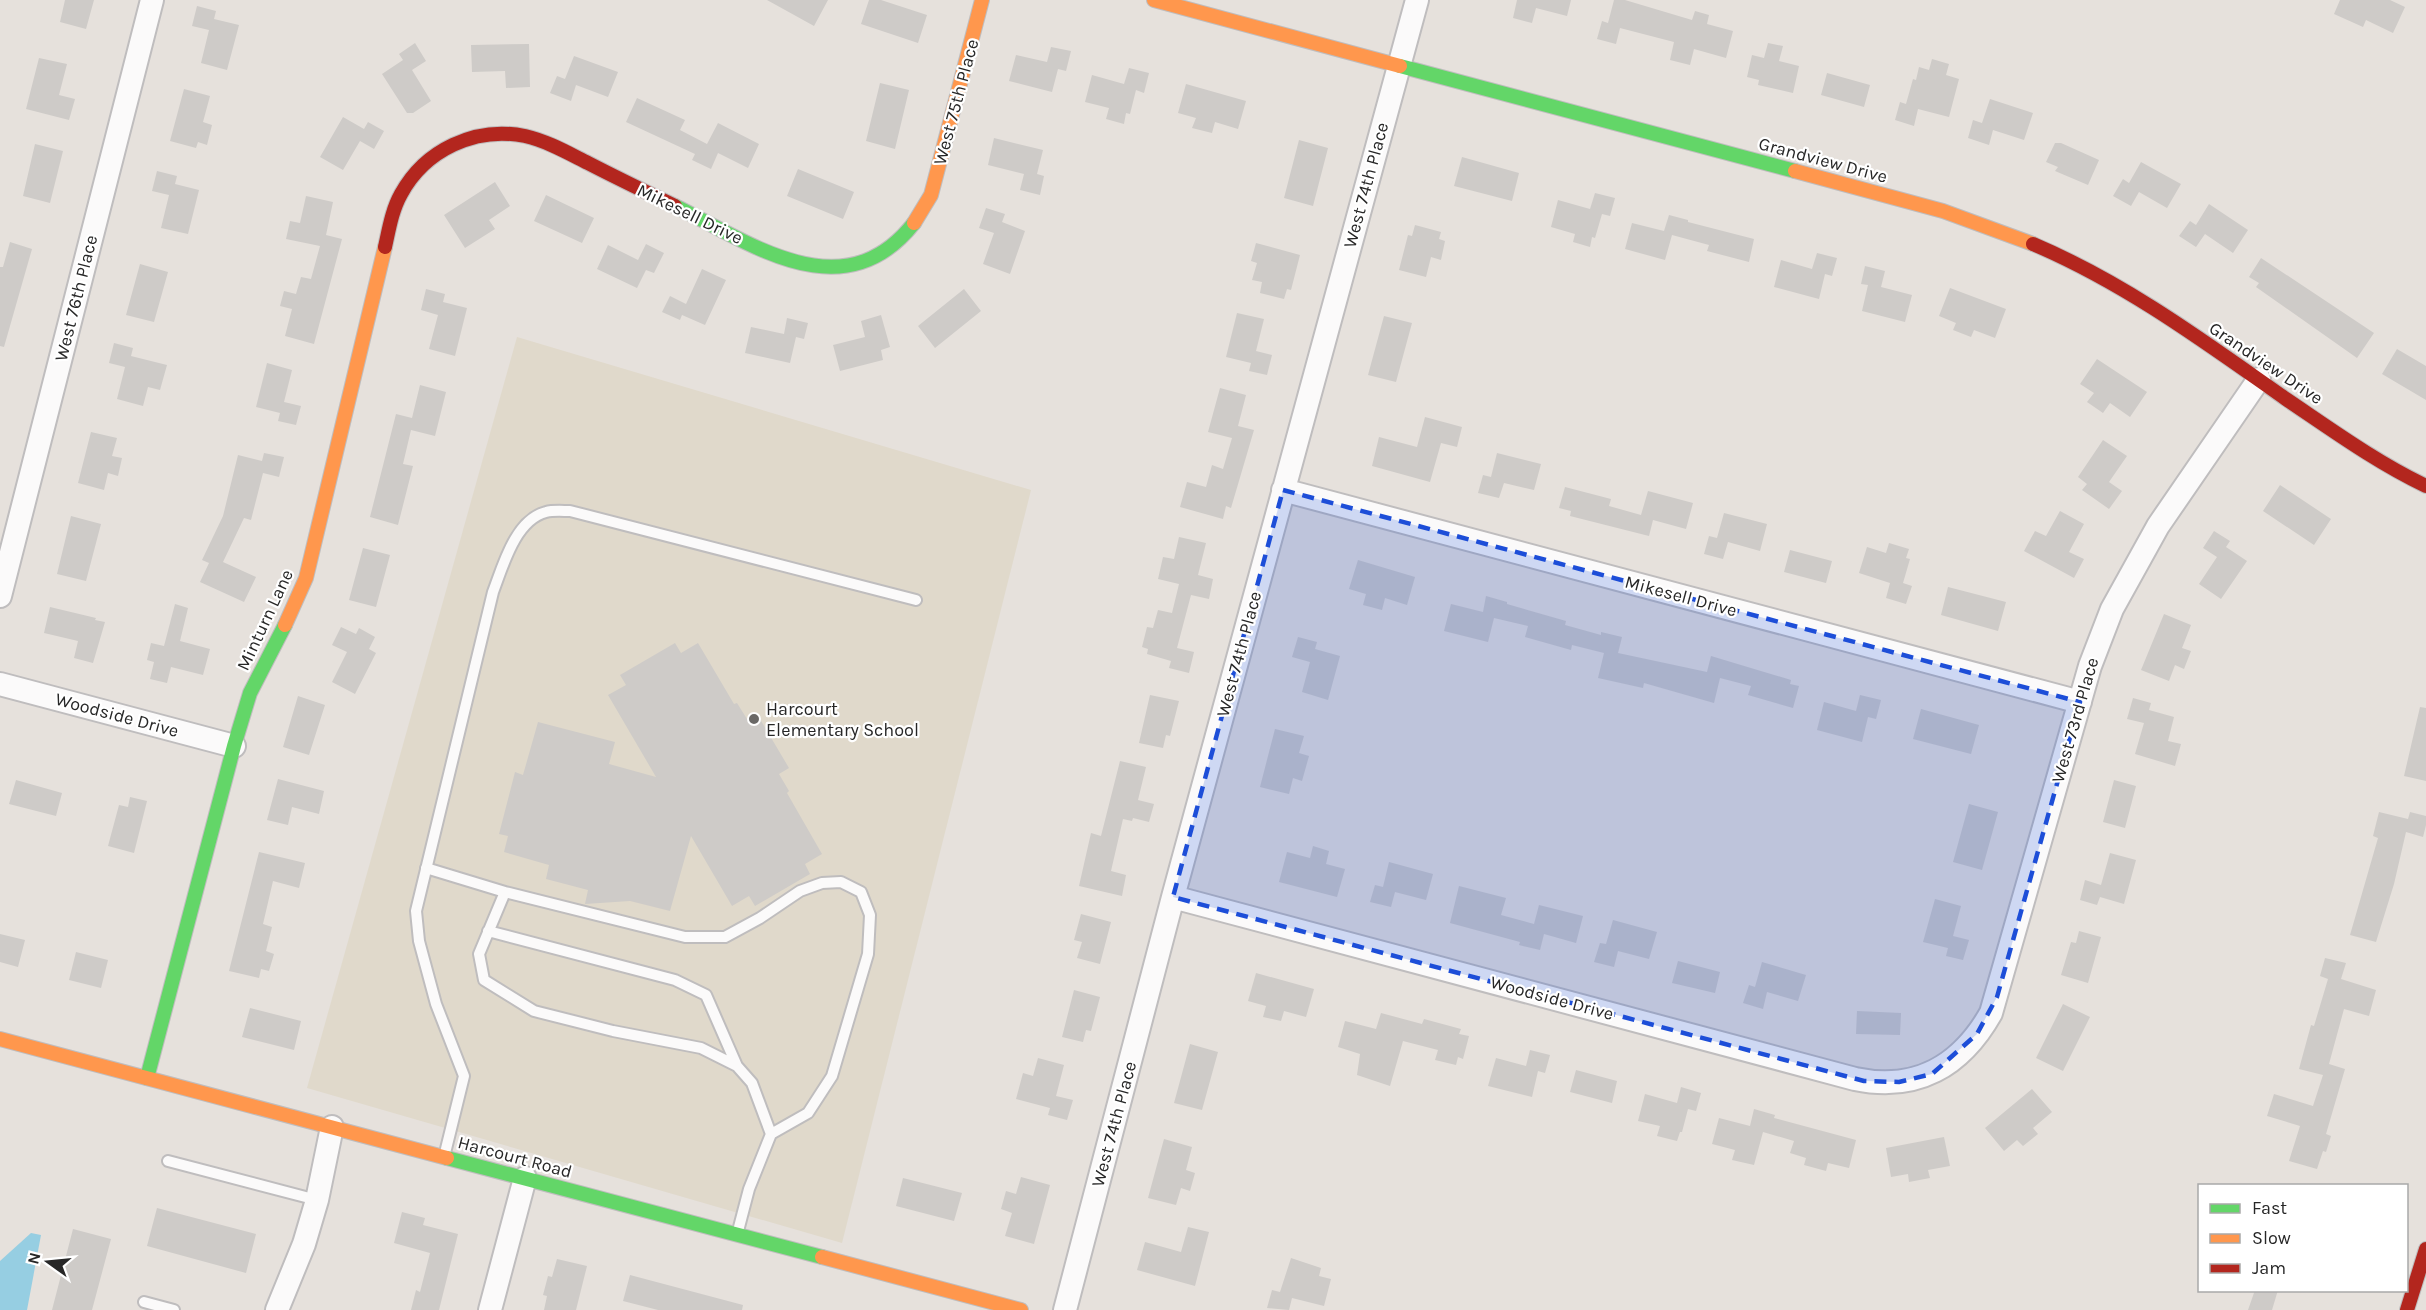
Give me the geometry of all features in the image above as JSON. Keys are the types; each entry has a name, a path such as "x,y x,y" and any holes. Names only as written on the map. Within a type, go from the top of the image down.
{"street":[{"name":"West 76th Place","path":"0,596 152,0"},
{"name":"West 75th Place","path":"927,204 954,111 982,0"},
{"name":"Grandview Drive","path":"1154,0 1943,211 1993,228 2050,251 2120,288 2368,454 2426,486"},
{"name":"West 74th Place","path":"1065,1310 1173,897 1417,0"},
{"name":"Mikesell Drive","path":"438,153 461,140 488,134 516,134 534,138 784,260 819,268 844,267 878,256 894,246 914,227 927,204"},
{"name":"Minturn Lane","path":"147,1078 250,693 296,603 306,578 396,204 412,176 438,153"},
{"name":"West 73rd Place","path":"1932,1074 1953,1059 1971,1041 1991,1013 2090,666 2119,593 2158,526 2259,379"},
{"name":"Mikesell Drive","path":"1283,490 2080,702"},
{"name":"Woodside Drive","path":"0,684 234,746"},
{"name":"Woodside Drive","path":"1173,897 1855,1079 1872,1082 1899,1082 1932,1074"},
{"name":"Harcourt Road","path":"0,1039 1021,1310"},
{"path":"277,1310 304,1244 332,1127"},
{"path":"490,1310 525,1178"},
{"path":"2407,1310 2426,1249"}],"lane":[{"path":"444,1156 464,1076 436,1004 419,941 416,911 493,592 511,543 529,522 546,512 570,511 916,600"},
{"path":"426,868 506,892 685,937 725,937 760,918 800,891 822,883 841,882 861,892 870,915 868,954 832,1076 808,1113 771,1134 749,1189 737,1234"},
{"path":"506,892 479,954 484,980 534,1011 613,1031 701,1048 737,1066"},
{"path":"488,931 675,980 706,994 737,1066 753,1083 771,1134"},
{"path":"168,1161 316,1200"},
{"path":"144,1302 174,1310"}],"highlighted area":[{"path":"1283,490 2080,702 1997,997 1977,1034 1932,1074 1899,1082 1864,1081 1173,897"}],"shaded area":[{"path":"517,337 1031,490 842,1243 307,1088"}],"water":[{"path":"31,1233 41,1235 27,1310 0,1310 0,1261"}],"building":[{"path":"65,0 94,0 86,29 60,22"},
{"path":"767,0 828,0 814,26"},
{"path":"869,0 881,0 927,15 918,43 861,24"},
{"path":"1517,0 1571,0 1567,16 1536,8 1532,23 1513,18"},
{"path":"1614,0 1625,0 1692,20 1695,11 1709,15 1707,24 1733,31 1726,58 1694,49 1690,65 1670,60 1674,42 1620,28 1616,44 1597,39 1602,21 1608,23"},
{"path":"2340,0 2390,0 2405,7 2393,33 2366,20 2363,27 2334,14"},
{"path":"197,6 216,11 214,19 239,25 227,70 201,63 209,30 192,26"},
{"path":"415,43 426,61 412,70 431,101 413,113 407,113 382,74 403,60 399,54"},
{"path":"1768,43 1783,46 1779,61 1799,66 1793,93 1758,85 1759,80 1747,77 1752,55 1764,58"},
{"path":"529,44 530,87 506,88 505,71 472,72 471,45"},
{"path":"1051,47 1071,51 1066,71 1058,69 1052,92 1009,81 1016,55 1047,62"},
{"path":"574,56 618,72 608,97 576,85 571,101 550,93 557,76 565,79"},
{"path":"39,58 67,64 59,95 75,99 69,120 26,109"},
{"path":"1932,59 1949,64 1946,75 1959,79 1949,117 1918,109 1914,126 1895,120 1900,102 1906,104 1919,67 1929,70"},
{"path":"1129,68 1149,73 1144,93 1136,90 1130,114 1126,113 1124,124 1106,119 1109,108 1085,102 1092,75 1124,84"},
{"path":"1827,73 1870,85 1864,107 1821,95"},
{"path":"880,83 909,90 895,149 866,141"},
{"path":"1186,84 1246,101 1238,129 1215,122 1212,133 1192,128 1196,118 1178,113"},
{"path":"184,89 210,96 203,122 212,125 207,145 198,142 196,148 170,141"},
{"path":"637,98 685,120 680,130 707,144 718,123 759,144 748,168 718,153 711,169 692,160 695,154 626,122"},
{"path":"1990,99 2033,113 2024,140 1993,130 1989,145 1968,138 1973,120 1982,123"},
{"path":"343,117 364,129 368,122 384,131 374,149 360,141 343,170 320,157"},
{"path":"994,138 1043,150 1037,174 1044,176 1040,195 1020,190 1024,174 988,165"},
{"path":"1299,140 1328,148 1313,206 1284,198"},
{"path":"2055,143 2061,143 2099,160 2088,185 2055,171 2058,167 2046,162"},
{"path":"35,144 63,151 50,203 23,196"},
{"path":"1462,157 1519,173 1512,201 1454,186"},
{"path":"2141,162 2181,184 2167,208 2139,192 2131,206 2113,196 2123,179 2129,183"},
{"path":"798,169 854,192 843,219 787,196"},
{"path":"157,171 177,176 175,184 199,190 188,234 161,228 169,195 152,191"},
{"path":"495,182 510,206 489,220 495,229 465,248 444,215"},
{"path":"1595,193 1615,198 1610,216 1602,214 1590,247 1573,242 1575,234 1551,227 1558,200 1590,209"},
{"path":"546,195 594,218 582,243 534,221"},
{"path":"306,196 333,202 326,235 342,239 314,344 285,336 292,309 280,306 284,291 296,294 301,277 311,279 320,246 286,239 290,221 300,223"},
{"path":"2209,204 2248,230 2233,253 2205,234 2196,247 2179,236 2190,221 2196,225"},
{"path":"986,208 1005,214 1002,222 1025,231 1010,274 983,264 994,233 979,228"},
{"path":"1669,215 1754,239 1749,262 1707,251 1709,245 1672,235 1665,260 1625,249 1632,223 1664,231"},
{"path":"1415,225 1441,232 1439,239 1445,241 1441,260 1431,257 1426,277 1399,270 1408,235 1412,236"},
{"path":"10,242 32,249 4,347 0,346 0,267 3,267"},
{"path":"1256,243 1300,255 1291,290 1287,289 1284,299 1260,293 1262,282 1252,280 1257,263 1251,261"},
{"path":"646,244 664,253 654,273 646,270 637,288 597,269 608,245 638,260"},
{"path":"1817,253 1837,258 1832,276 1825,274 1819,299 1774,287 1781,260 1812,269"},
{"path":"2261,258 2374,333 2357,358 2256,287 2259,283 2249,277"},
{"path":"140,264 168,272 154,322 126,315"},
{"path":"1865,266 1885,271 1881,287 1912,295 1905,322 1862,311 1868,285 1861,284"},
{"path":"702,269 726,280 705,325 682,315 680,320 662,312 670,296 686,304"},
{"path":"1950,288 2006,309 1995,338 1974,330 1971,337 1953,330 1956,323 1939,316"},
{"path":"426,289 445,294 443,302 467,308 455,356 429,349 438,315 421,310"},
{"path":"964,289 981,311 935,348 918,326"},
{"path":"1237,313 1264,319 1256,351 1272,355 1267,375 1249,371 1251,363 1226,357"},
{"path":"881,315 890,347 881,350 883,360 840,371 833,345 865,337 861,321"},
{"path":"1384,316 1412,323 1396,382 1368,375"},
{"path":"787,318 808,323 804,339 796,337 790,363 745,353 751,327 784,334"},
{"path":"114,343 133,348 131,356 167,365 160,390 148,387 143,406 117,399 125,367 109,363"},
{"path":"2397,349 2426,366 2426,400 2382,374"},
{"path":"2097,359 2147,392 2130,417 2110,403 2103,413 2087,402 2094,393 2080,384"},
{"path":"267,363 292,370 284,402 301,406 296,425 278,421 280,413 256,407"},
{"path":"420,385 446,392 435,436 411,430 403,464 413,466 398,525 370,517 396,414 412,418"},
{"path":"1220,388 1246,395 1238,426 1254,430 1231,508 1226,506 1223,519 1180,507 1187,482 1206,487 1212,465 1223,469 1232,438 1208,432"},
{"path":"1425,417 1462,427 1457,447 1441,443 1430,482 1372,466 1379,437 1417,447"},
{"path":"91,432 117,438 112,456 122,458 118,476 108,473 104,490 78,483"},
{"path":"2103,440 2127,456 2109,482 2122,491 2109,509 2082,490 2087,484 2078,477"},
{"path":"264,453 284,457 279,477 263,473 251,520 244,518 223,562 256,577 244,602 200,582 209,563 202,560 223,516 238,455 262,461"},
{"path":"1497,453 1541,464 1534,490 1504,483 1499,498 1478,493 1483,475 1491,477"},
{"path":"2280,485 2331,519 2314,545 2263,511"},
{"path":"1565,487 1611,499 1609,506 1641,515 1648,491 1693,503 1686,529 1653,520 1649,536 1570,516 1571,511 1559,508"},
{"path":"2060,511 2084,524 2069,552 2084,559 2074,578 2024,551 2035,531 2046,536"},
{"path":"1724,513 1767,524 1760,551 1728,542 1723,559 1704,554 1709,536 1717,538"},
{"path":"71,516 101,524 86,581 57,574"},
{"path":"2214,531 2230,541 2226,547 2247,561 2221,599 2199,584 2217,557 2203,548"},
{"path":"1179,537 1206,543 1198,575 1213,579 1209,599 1191,595 1177,648 1194,652 1189,673 1169,668 1171,661 1147,654 1148,649 1142,647 1147,627 1153,628 1158,610 1172,613 1179,584 1158,579 1163,557 1174,559"},
{"path":"1889,543 1909,549 1906,558 1910,559 1903,583 1912,586 1906,604 1886,598 1890,583 1859,573 1867,547 1886,553"},
{"path":"363,548 390,555 376,607 349,600"},
{"path":"1790,550 1832,561 1826,583 1784,572"},
{"path":"1358,560 1415,577 1407,605 1385,598 1382,610 1363,605 1366,594 1349,589"},
{"path":"1948,587 2006,602 1998,631 1941,615"},
{"path":"1486,596 1566,621 1565,625 1601,635 1601,632 1622,637 1618,653 1707,672 1711,656 1791,680 1790,684 1799,686 1793,708 1748,695 1751,686 1720,678 1714,703 1644,683 1643,688 1598,678 1604,653 1572,645 1571,650 1525,637 1528,626 1494,618 1488,642 1444,631 1451,604 1483,612"},
{"path":"175,604 188,608 180,641 210,649 203,675 171,667 167,683 150,679 154,662 147,660 151,643 164,646"},
{"path":"50,607 105,622 93,663 74,658 78,641 44,633"},
{"path":"2164,614 2191,625 2182,648 2191,651 2184,669 2175,665 2169,681 2141,670"},
{"path":"341,627 356,634 359,628 375,637 369,649 376,653 355,694 332,682 347,652 332,645"},
{"path":"1298,637 1317,642 1315,649 1340,656 1328,700 1302,692 1310,662 1292,657"},
{"path":"675,643 681,653 698,643 734,704 737,703 747,719 757,714 789,768 779,774 789,791 787,793 822,854 805,864 810,874 755,906 749,896 732,906 691,836 670,911 630,901 585,904 588,890 546,879 549,865 504,852 508,836 499,834 515,772 523,775 538,722 615,742 609,764 656,777 608,695 626,685 620,675"},
{"path":"1150,695 1179,701 1170,736 1166,735 1163,748 1139,743"},
{"path":"1860,695 1881,700 1876,719 1868,717 1862,742 1817,730 1824,702 1856,711"},
{"path":"298,696 325,705 309,755 283,747"},
{"path":"2133,698 2151,703 2149,710 2174,717 2168,741 2181,744 2175,766 2135,754 2144,723 2127,719"},
{"path":"2420,707 2426,708 2426,781 2404,776"},
{"path":"1921,709 1979,725 1971,754 1913,739"},
{"path":"1275,729 1304,736 1299,753 1309,756 1302,781 1293,778 1289,794 1260,787"},
{"path":"1120,761 1146,767 1138,800 1154,804 1149,822 1133,818 1132,821 1123,819 1111,871 1126,875 1122,896 1079,886 1091,833 1101,836"},
{"path":"278,779 324,791 319,814 292,807 288,825 267,820"},
{"path":"16,780 62,793 56,816 9,804"},
{"path":"2114,780 2136,786 2125,828 2103,822"},
{"path":"130,797 147,801 134,853 108,846 119,805 128,807"},
{"path":"1969,804 1998,812 1982,870 1953,862"},
{"path":"2379,812 2408,819 2410,812 2426,816 2426,825 2423,837 2406,832 2394,884 2376,942 2350,935 2378,838 2373,836"},
{"path":"1313,846 1329,851 1326,864 1345,869 1337,897 1279,882 1287,852 1310,858"},
{"path":"259,852 305,863 299,888 273,881 263,924 272,927 266,951 274,954 269,971 261,969 259,978 229,971"},
{"path":"2110,853 2136,860 2124,904 2100,897 2097,905 2080,900 2085,880 2101,885"},
{"path":"1389,862 1433,874 1426,900 1395,892 1391,907 1370,902 1375,885 1383,887"},
{"path":"1459,886 1506,898 1501,915 1534,924 1539,905 1583,916 1576,943 1544,934 1540,950 1519,945 1520,942 1450,923"},
{"path":"1935,899 1961,906 1953,936 1969,940 1963,960 1946,956 1948,948 1923,942"},
{"path":"1081,914 1111,922 1100,964 1077,958 1082,942 1074,940"},
{"path":"1613,920 1657,932 1649,959 1618,951 1614,967 1594,962 1600,943 1606,944"},
{"path":"2079,931 2101,937 2088,983 2061,975 2071,942 2076,943"},
{"path":"0,934 25,940 18,967 0,962"},
{"path":"76,952 108,960 101,988 69,980"},
{"path":"2325,958 2346,963 2341,979 2376,990 2369,1016 2344,1009 2329,1064 2345,1069 2326,1134 2331,1136 2317,1169 2289,1161 2300,1126 2267,1116 2274,1094 2313,1106 2323,1075 2299,1069 2311,1025 2314,1026 2328,979 2320,976"},
{"path":"1678,961 1720,972 1715,993 1672,983"},
{"path":"1762,962 1806,975 1798,1001 1767,992 1763,1009 1743,1003 1749,985 1755,987"},
{"path":"1256,973 1314,989 1306,1017 1284,1011 1281,1021 1263,1017 1266,1006 1248,1001"},
{"path":"1074,990 1100,997 1091,1031 1086,1030 1083,1042 1062,1037"},
{"path":"2063,1004 2090,1017 2063,1071 2036,1058"},
{"path":"250,1008 301,1021 294,1050 242,1037"},
{"path":"1857,1011 1901,1013 1900,1035 1856,1034"},
{"path":"1381,1013 1422,1024 1424,1019 1461,1029 1459,1034 1469,1036 1463,1059 1458,1057 1456,1065 1435,1060 1438,1050 1403,1041 1390,1086 1357,1075 1360,1054 1338,1047 1345,1021 1376,1029"},
{"path":"1190,1044 1218,1052 1202,1110 1174,1103"},
{"path":"1530,1050 1550,1055 1545,1073 1538,1071 1532,1097 1488,1086 1496,1058 1526,1066"},
{"path":"1038,1058 1064,1065 1056,1096 1073,1100 1067,1120 1048,1115 1050,1108 1016,1099 1023,1073 1033,1076"},
{"path":"1576,1070 1617,1081 1612,1103 1570,1092"},
{"path":"1681,1087 1701,1093 1696,1111 1688,1109 1682,1132 1677,1141 1657,1136 1660,1126 1638,1121 1645,1094 1677,1103"},
{"path":"2032,1089 2052,1112 2033,1128 2038,1134 2023,1146 2017,1140 2004,1151 1985,1128"},
{"path":"1754,1109 1775,1115 1774,1118 1856,1140 1849,1168 1828,1163 1826,1171 1804,1165 1806,1158 1790,1153 1794,1141 1763,1132 1754,1165 1732,1160 1735,1150 1712,1144 1719,1118 1750,1126"},
{"path":"1944,1137 1950,1166 1928,1170 1930,1178 1909,1182 1908,1174 1891,1177 1886,1148"},
{"path":"1164,1139 1192,1147 1186,1170 1195,1173 1190,1191 1181,1188 1176,1205 1148,1198"},
{"path":"1021,1177 1050,1185 1034,1244 1005,1236 1012,1213 1001,1209 1006,1191 1016,1194"},
{"path":"903,1178 962,1193 954,1221 896,1206"},
{"path":"157,1208 256,1234 246,1273 147,1246"},
{"path":"402,1212 425,1218 423,1225 458,1234 439,1310 411,1310 416,1290 420,1292 430,1253 394,1243"},
{"path":"1188,1227 1209,1232 1195,1286 1137,1270 1145,1242 1181,1252"},
{"path":"73,1229 111,1239 92,1310 52,1310"},
{"path":"1291,1258 1321,1268 1319,1276 1331,1279 1324,1306 1292,1298 1289,1310 1267,1308 1272,1290 1280,1292"},
{"path":"557,1259 587,1266 576,1310 544,1310 547,1296 543,1295 548,1276 552,1277"},
{"path":"630,1275 743,1305 742,1310 658,1310 623,1301"},
{"path":"2254,1292 2277,1292 2272,1310 2248,1310"}],"traffic: fast":[{"path":"1400,66 1795,171"},
{"path":"675,206 766,252 797,262 828,267 858,263 887,249 914,223"},
{"path":"147,1078 250,693 285,625"},
{"path":"447,1158 822,1257"}],"traffic: slow":[{"path":"914,223 931,195 982,0"},
{"path":"1154,0 1400,66"},
{"path":"1795,171 1943,211 2033,244"},
{"path":"285,625 306,578 385,247"},
{"path":"0,1039 447,1158"},
{"path":"822,1257 1021,1310"}],"traffic: jam":[{"path":"385,247 398,200 411,178 423,165 453,145 470,138 488,135 525,136 541,141 675,206"},
{"path":"2033,244 2132,295 2195,335 2354,445 2426,486"},
{"path":"2407,1310 2426,1249"}],"place":[{"name":"Harcourt Elementary School","path":"754,719"}]}
